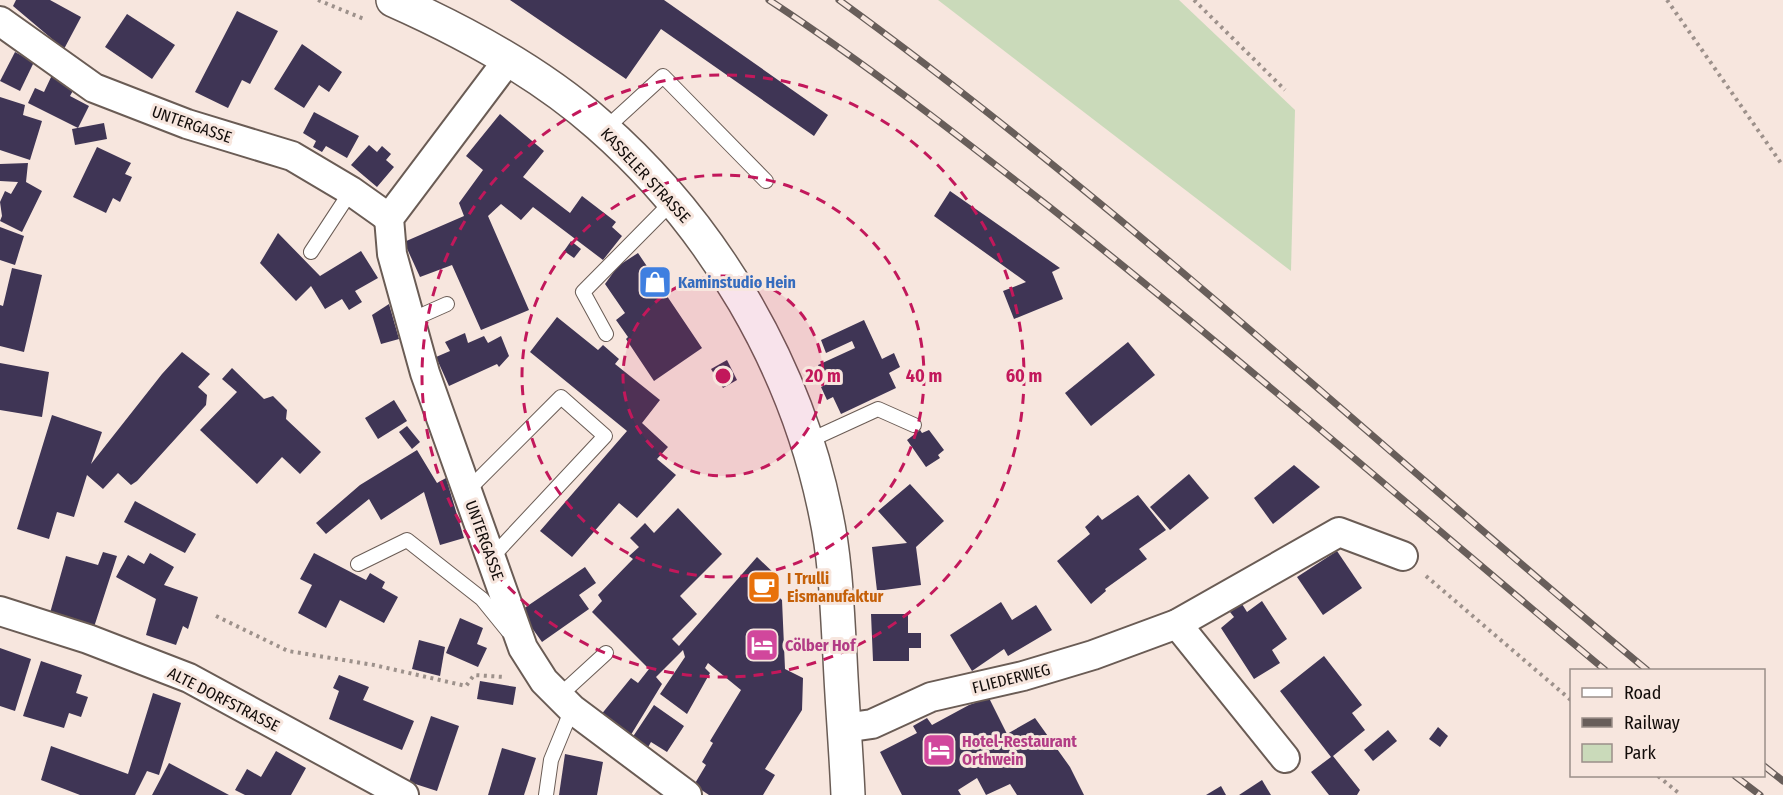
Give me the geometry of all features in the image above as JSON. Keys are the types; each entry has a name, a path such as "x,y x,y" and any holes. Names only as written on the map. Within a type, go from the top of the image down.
{"main road":[{"name":"KASSELER STRASSE","path":"382,11 438,20 550,87 604,129 673,201 696,229 756,324 780,370 806,442 826,515 836,573 848,795"}],"street":[{"name":"UNTERGASSE","path":"0,21 94,88 187,124 292,156 351,191 389,218 392,254 425,372 523,648 558,695 687,795"},
{"path":"389,218 508,60"},
{"name":"FLIEDERWEG","path":"844,728 872,724 931,697 1023,676 1093,655 1177,624 1339,532 1403,556"},
{"name":"ALTE DORFSTRASSE","path":"0,611 88,639 189,678 404,795"},
{"path":"1177,624 1285,758"}],"lane":[{"path":"604,129 663,76 766,181"},
{"path":"311,252 351,191"},
{"path":"606,334 583,292 673,201"},
{"path":"411,320 447,304"},
{"path":"467,491 561,397 605,436 491,558"},
{"path":"806,442 878,409 914,425"},
{"path":"357,564 406,540 482,599 523,648"},
{"path":"546,795 558,695 606,653"}],"path":[{"path":"318,0 382,11"},
{"path":"1194,0 1285,90"},
{"path":"1667,0 1783,166"},
{"path":"1403,556 1570,699"},
{"path":"216,616 288,651 374,665 466,686 474,675 558,695"},
{"path":"1659,777 1681,795"}],"green space":[{"path":"938,0 1179,0 1295,110 1291,271"}],"building":[{"path":"16,0 50,0 81,17 64,49 13,6"},
{"path":"510,0 664,0 828,115 814,136 661,29 626,79"},
{"path":"237,11 278,31 250,84 242,80 228,108 195,92"},
{"path":"127,14 175,45 152,79 105,47"},
{"path":"302,44 342,72 329,92 319,85 304,108 274,89"},
{"path":"15,52 34,62 20,91 0,81"},
{"path":"52,75 75,87 70,96 89,106 78,128 28,103 35,88 44,92"},
{"path":"0,97 25,105 23,115 42,121 30,160 0,150"},
{"path":"314,112 359,136 347,158 326,146 322,152 313,147 316,141 303,133"},
{"path":"500,114 544,151 523,177 570,213 582,196 616,222 612,227 622,236 603,260 533,207 521,220 501,204 488,216 529,310 481,330 452,265 420,277 404,242 464,216 459,203 483,170 466,156"},
{"path":"104,123 107,139 75,145 72,129"},
{"path":"369,145 377,152 382,146 391,154 386,160 394,167 377,187 351,165"},
{"path":"97,147 131,163 125,174 132,177 120,202 113,198 106,213 73,197"},
{"path":"28,163 26,182 42,191 22,232 0,221 2,216 0,202 5,191 11,194 18,182 0,181 0,164"},
{"path":"950,191 1060,268 1052,272 1063,299 1014,319 1003,291 1026,282 934,216"},
{"path":"0,227 24,236 15,265 0,260"},
{"path":"278,233 320,276 361,251 378,278 355,291 362,302 349,310 342,299 325,309 311,286 296,301 260,263"},
{"path":"571,241 581,249 574,258 564,251"},
{"path":"638,253 702,348 654,381 616,320 625,313 605,284 618,266"},
{"path":"12,268 42,275 24,352 0,346 0,305 3,306"},
{"path":"389,304 399,339 381,344 372,315"},
{"path":"557,317 598,350 603,345 619,359 615,364 660,400 642,423 668,447 657,459 676,475 637,518 619,503 572,557 540,531 627,431 530,352"},
{"path":"864,320 882,359 894,353 900,367 889,373 896,388 841,414 833,397 827,400 821,387 827,384 818,365 855,348 852,341 826,353 821,340"},
{"path":"465,333 468,343 484,336 488,343 501,336 509,356 499,367 497,364 449,386 436,357 450,351 445,342"},
{"path":"1128,342 1155,375 1091,426 1065,393"},
{"path":"182,352 210,374 198,387 207,395 206,405 137,481 131,485 118,473 103,489 87,475 74,517 57,512 49,539 17,529 52,415 102,432 91,464"},
{"path":"727,360 737,380 723,388 711,369"},
{"path":"0,363 49,372 42,417 0,410"},
{"path":"232,368 264,399 273,396 287,410 286,419 321,452 300,474 282,457 257,484 200,430 237,392 222,379"},
{"path":"394,400 407,421 378,439 365,418"},
{"path":"407,426 420,442 412,449 399,432"},
{"path":"920,430 922,433 929,430 944,450 938,455 940,458 926,467 907,440"},
{"path":"417,450 437,483 446,478 464,538 440,545 424,492 381,520 369,499 326,534 316,523 360,485"},
{"path":"1294,465 1320,487 1273,524 1254,498"},
{"path":"1189,474 1209,498 1170,530 1150,507"},
{"path":"910,484 944,521 916,547 921,585 877,591 872,547 907,543 878,511"},
{"path":"1138,495 1166,530 1139,549 1147,559 1105,589 1106,591 1091,604 1057,561 1090,534 1085,527 1098,515 1102,520"},
{"path":"135,501 196,534 185,553 124,522"},
{"path":"678,508 722,554 680,596 697,614 672,639 679,646 757,557 777,576 768,587 782,600 785,669 803,678 802,710 765,769 775,775 763,795 709,795 694,785 706,765 702,762 713,743 710,741 741,690 708,663 705,668 710,673 687,714 660,694 685,657 683,650 656,677 662,684 629,738 600,716 631,678 638,683 649,669 592,612 602,601 598,595 633,559 629,556 639,547 630,538 645,523 654,533"},
{"path":"1337,551 1362,588 1323,615 1297,577"},
{"path":"103,552 117,556 94,627 50,613 66,556 98,565"},
{"path":"150,553 174,567 164,585 198,597 188,629 183,626 176,645 146,635 156,599 116,577 128,555 144,564"},
{"path":"314,553 366,580 370,573 385,582 382,588 398,597 384,623 340,600 326,628 298,613 312,585 300,579"},
{"path":"585,567 596,583 579,595 589,609 542,642 520,611"},
{"path":"1262,601 1287,639 1272,650 1280,663 1254,679 1221,628 1234,617 1230,612 1242,604 1247,612"},
{"path":"1001,602 1012,620 1036,605 1052,630 1008,656 1004,649 972,671 950,635"},
{"path":"871,614 908,614 908,633 921,633 921,648 909,648 909,661 873,661"},
{"path":"460,618 483,628 477,644 487,648 478,667 446,653"},
{"path":"419,640 445,647 440,676 412,669"},
{"path":"0,648 31,659 15,711 0,706"},
{"path":"1324,656 1362,705 1352,713 1365,730 1333,756 1360,790 1357,795 1329,795 1311,772 1331,757 1280,691"},
{"path":"41,661 82,675 76,693 88,697 81,717 69,713 64,728 23,716"},
{"path":"339,675 369,687 363,700 414,721 402,750 329,719 339,691 333,688"},
{"path":"480,681 516,687 513,705 477,699"},
{"path":"153,693 181,703 159,775 147,771 135,795 80,795 41,780 51,746 128,774"},
{"path":"989,698 1007,734 1035,718 1070,767 1084,795 1017,795 1010,784 986,795 977,778 958,790 961,795 902,795 880,752 917,733 913,726 927,718 932,725 969,705"},
{"path":"654,705 684,726 667,752 651,742 647,749 632,738"},
{"path":"431,716 459,726 437,791 409,782"},
{"path":"1438,727 1448,736 1440,747 1429,739"},
{"path":"1388,730 1397,741 1373,761 1364,750"},
{"path":"502,748 536,758 524,795 488,795"},
{"path":"276,751 306,768 291,795 245,795 235,790 247,769 261,777"},
{"path":"565,754 603,762 597,795 559,795"},
{"path":"169,763 229,795 152,795"},
{"path":"1262,780 1271,795 1239,795"},
{"path":"1221,786 1226,795 1206,795"}],"railway":[{"path":"769,0 910,100 1047,205 1258,377 1604,669"},
{"path":"839,0 1047,160 1149,244 1646,669"},
{"path":"1765,767 1783,781"},
{"path":"1736,777 1760,795"}],"place":[{"name":"Kaminstudio Hein","path":"655,282"},
{"name":"I Trulli Eismanufaktur","path":"764,587"},
{"name":"Cölber Hof","path":"762,645"},
{"name":"Hotel-Restaurant Orthwein","path":"939,750"}]}
